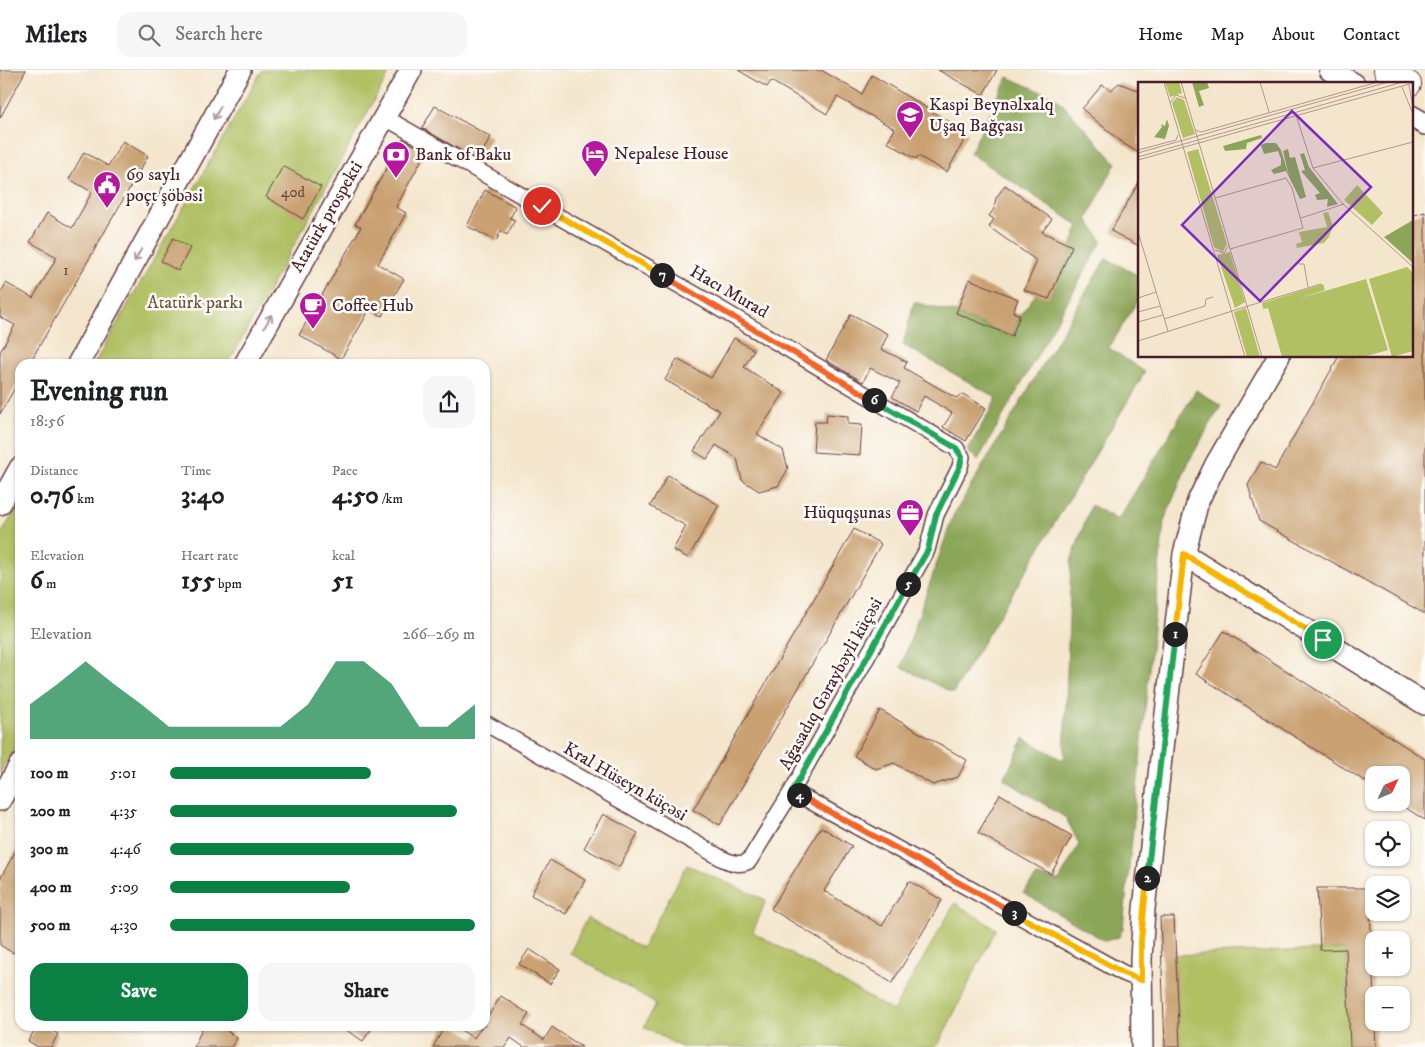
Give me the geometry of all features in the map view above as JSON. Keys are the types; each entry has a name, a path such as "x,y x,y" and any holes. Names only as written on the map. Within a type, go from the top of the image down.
{"main road":[{"path":"1386,70 1407,82"},
{"path":"1412,85 1425,93"}],"street":[{"path":"81,359 240,70"},
{"name":"Atatürk prospekti","path":"248,359 411,70"},
{"path":"1330,70 1351,82"},
{"name":"Hacı Murad","path":"384,118 688,290 956,448 962,457 960,466"},
{"path":"1142,1047 1141,980 1144,909 1184,554 1198,501 1216,464 1278,358"},
{"name":"Ağasadıq Gəraybəyli küçəsi","path":"749,861 792,792 928,550 936,515 960,466"},
{"path":"0,504 15,477"},
{"path":"1184,554 1425,704"},
{"name":"Kral Hüseyn küçəsi","path":"490,726 723,859 735,864 749,861"},
{"path":"0,800 15,774"},
{"path":"792,792 1123,973 1141,980"}],"green space":[{"name":"Atatürk parkı","path":"262,70 391,70 231,359 97,359"},
{"path":"1008,77 1058,99 1116,163 1087,219 1102,241 978,460 967,451 997,398 903,345 914,302 956,313 1012,336 1020,315 1036,294 1049,299 1079,226 970,153"},
{"path":"1106,258 1138,275 1138,300 1109,348 1145,372 953,693 901,667 953,516"},
{"path":"1196,390 1221,406 1189,461 1164,521 1123,928 1119,937 1105,941 1023,893 1037,876 1059,881 1079,844 1066,818 1004,779 1024,738 1064,761 1071,561 1091,505 1118,520"},
{"path":"15,510 15,746 0,773 0,536"},
{"path":"687,865 766,900 753,932 893,1011 955,903 996,929 939,1043 935,1047 681,1047 644,1027 656,1004 570,953 587,918 642,948"},
{"path":"1346,949 1350,1047 1180,1047 1175,955"}],"building":[{"path":"0,70 26,70 0,118"},
{"path":"738,70 821,70 862,94 872,75 968,133 947,172 918,156 916,159 887,142 895,129 837,97 827,114 771,81 767,87"},
{"path":"938,70 997,70 983,95"},
{"path":"1119,83 1138,91 1138,152 1124,144 1082,109 1102,85 1111,90"},
{"path":"435,106 491,137 478,160 422,128"},
{"path":"403,139 426,152 396,207 406,213 378,264 404,279 382,316 370,309 341,359 299,335 361,227 355,224"},
{"path":"123,141 148,156 32,359 15,359 15,388 0,414 0,352 15,325 0,317 0,294 6,283 33,298 57,257 30,242 47,213 72,228 92,192 69,179 84,152 108,166"},
{"path":"283,166 321,187 303,219 266,197"},
{"path":"1138,184 1138,245 1111,231"},
{"path":"1005,185 1052,219 1042,232 1072,246 1049,299 1024,290 1037,261 989,227 994,219 989,216 994,209 996,198"},
{"path":"485,190 516,207 510,218 515,220 507,235 501,231 496,241 467,226"},
{"path":"1425,212 1425,614 1259,521 1248,485 1261,462 1275,470 1338,358 1412,358 1412,216"},
{"path":"173,238 190,248 178,271 161,261"},
{"path":"969,279 1018,299 1013,312 1020,315 1012,336 956,313"},
{"path":"851,314 888,334 881,349 907,362 904,368 956,398 963,394 986,408 966,441 943,427 952,413 924,396 916,411 892,397 900,383 870,368 863,382 826,360"},
{"path":"734,338 754,350 744,367 784,393 757,434 783,450 788,469 778,486 759,491 742,480 737,458 716,445 707,459 694,451 720,411 665,380 677,359 711,378"},
{"path":"827,414 848,416 848,424 862,425 860,455 813,452 815,422 826,422"},
{"path":"668,475 719,505 688,558 673,550 686,526 650,506"},
{"path":"854,529 881,544 720,825 693,810"},
{"path":"1224,631 1425,759 1425,820 1410,811 1410,766 1365,766 1365,781 1196,674"},
{"path":"880,710 967,760 958,777 933,785 894,763 876,769 854,756"},
{"path":"1000,794 1072,836 1051,874 978,833"},
{"path":"603,814 638,833 619,867 584,848"},
{"path":"821,827 852,846 824,891 882,926 909,881 942,900 892,983 771,909"},
{"path":"15,852 15,950 13,953 0,945 0,879"},
{"path":"550,860 585,880 566,914 531,895"},
{"path":"1317,888 1365,888 1365,921 1370,921 1371,931 1365,931 1365,976 1373,976 1373,986 1365,986 1365,1031 1375,1031 1376,1047 1350,1047 1346,949 1320,950"},
{"path":"1160,917 1174,917 1180,1047 1165,1047"},
{"path":"529,949 560,969 550,984 519,964"},
{"path":"501,996 529,1014 522,1025 544,1040 552,1027 582,1047 524,1047 511,1038 505,1047 433,1047 442,1031 462,1031 474,1038 479,1031 490,1031 490,1013"},
{"path":"34,1031 53,1031 58,1034 51,1047 38,1047 28,1041"},
{"path":"201,1031 227,1031 237,1038 231,1047 194,1047"},
{"path":"348,1031 370,1031 363,1041"}],"place":[{"name":"Kaspi Beynəlxalq Uşaq Bağçası","path":"910,139"},
{"name":"Nepalese House","path":"595,178"},
{"name":"Bank of Baku","path":"396,179"},
{"name":"69 saylı poçt şöbəsi","path":"107,209"},
{"name":"Coffee Hub","path":"313,330"},
{"name":"Hüquqşunas","path":"910,537"}],"route":[{"path":"542,206 956,448 962,457 962,462 936,515 928,550 792,792 1123,973 1141,980 1141,941 1144,909 1184,554 1323,640"}]}
